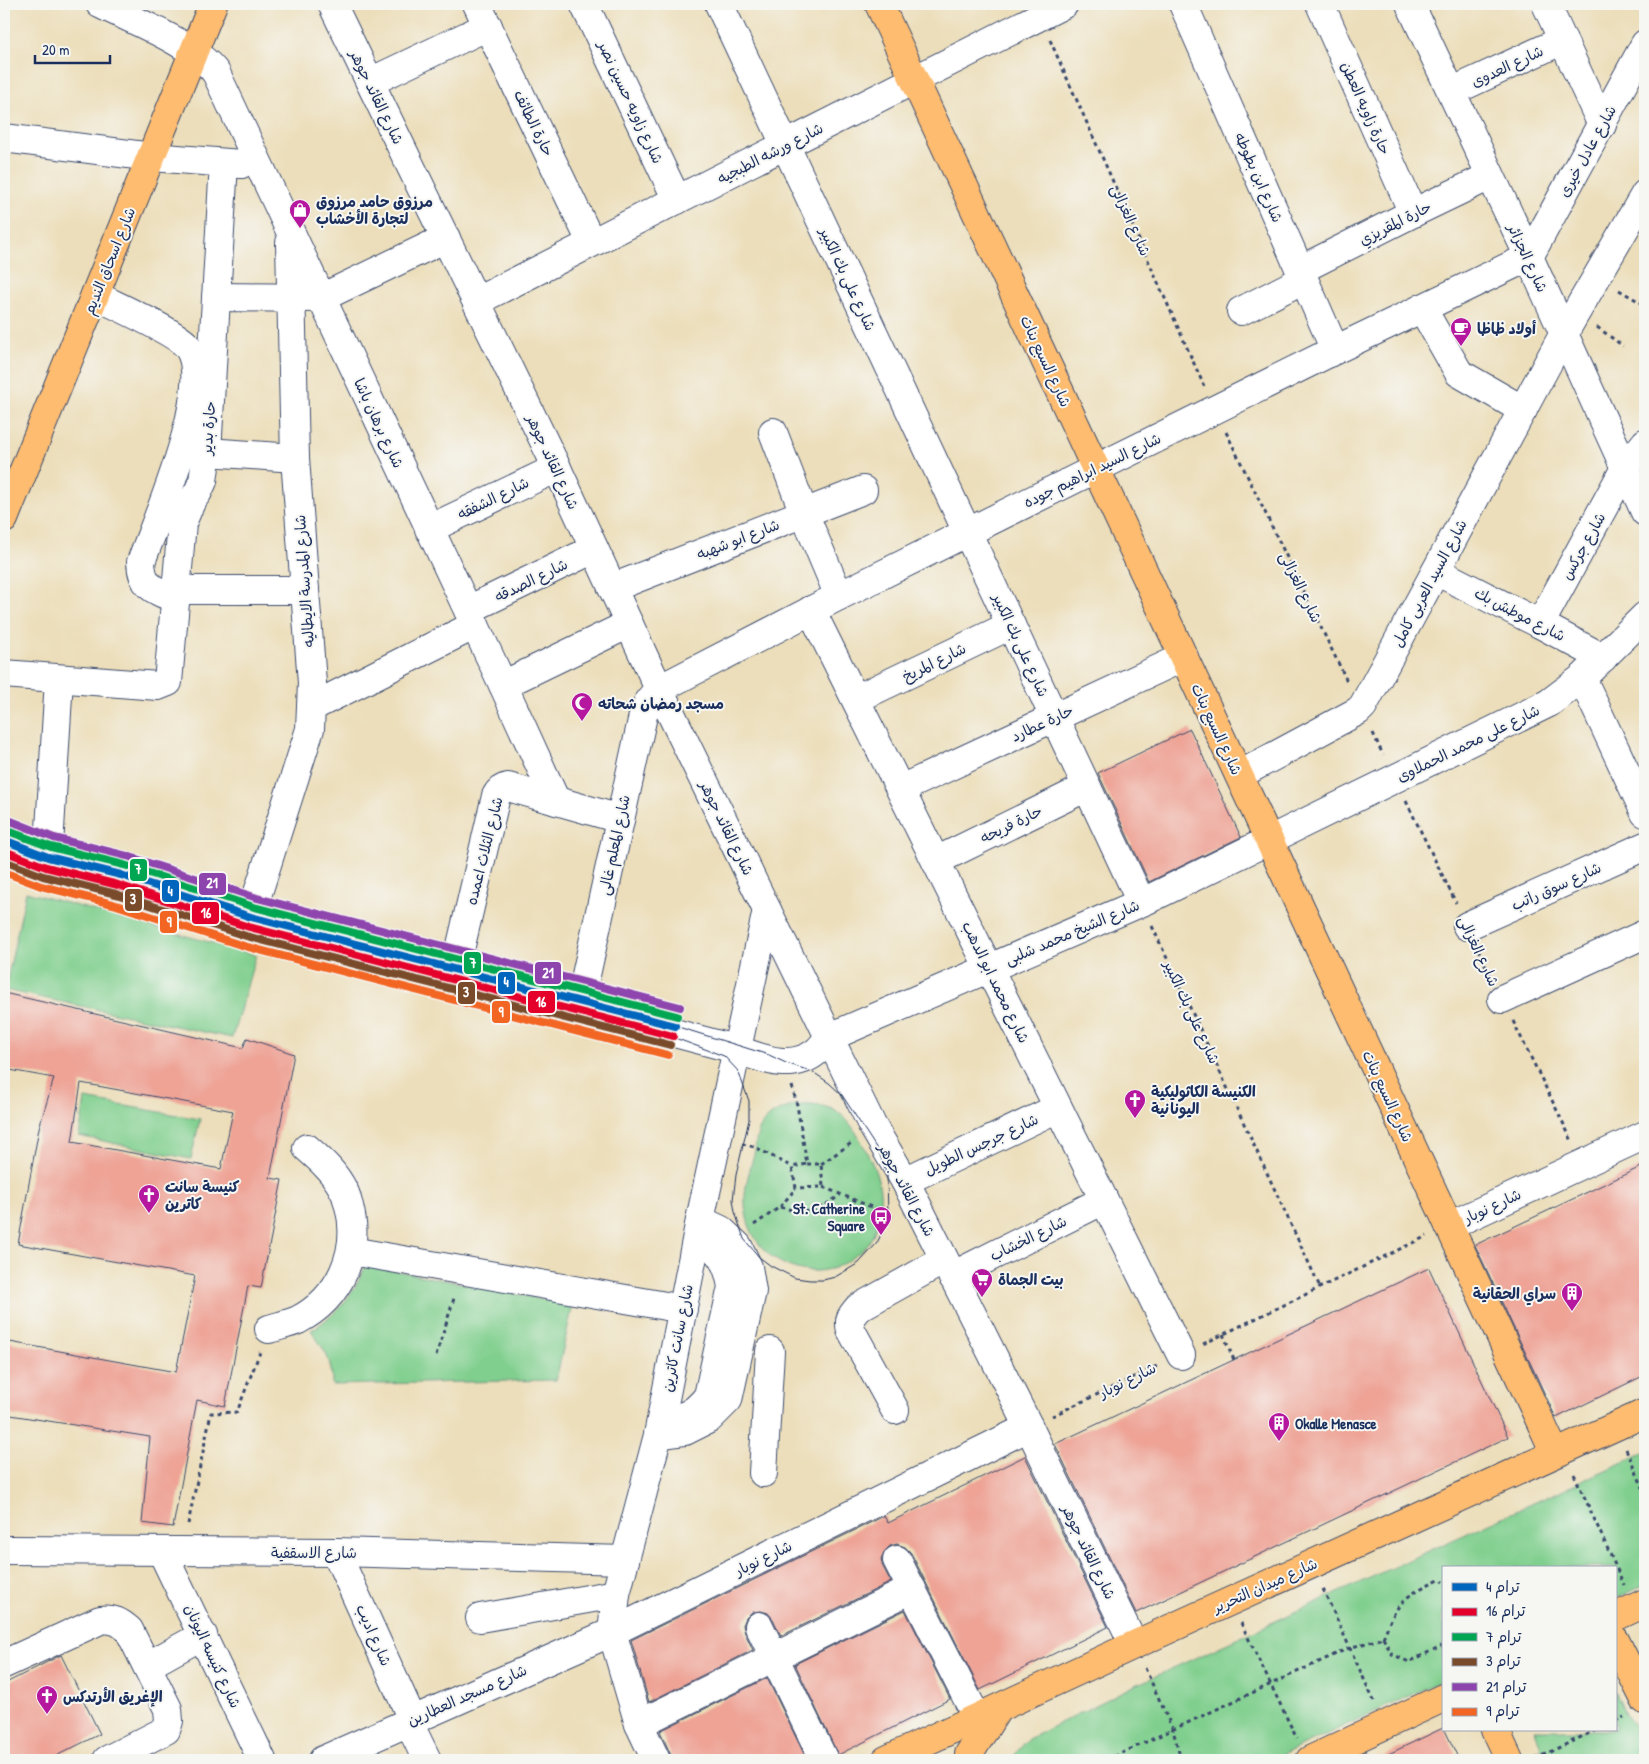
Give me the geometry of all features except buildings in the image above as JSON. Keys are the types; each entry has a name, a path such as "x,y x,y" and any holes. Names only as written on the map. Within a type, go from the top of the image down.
{"main road":[{"name":"شارع اسحاق النديم","path":"4,519 214,4"},
{"name":"شارع السبع بنات","path":"879,4 1448,1226 1559,1452"},
{"name":"شارع ميدان التحرير","path":"886,1760 1645,1413"},
{"path":"1616,1642 1645,1700"},
{"path":"1304,1752 1386,1724 1442,1698"},
{"path":"969,1760 969,1754 987,1714"},
{"path":"1496,1732 1508,1760"}],"street":[{"name":"شارع برهان باشا","path":"100,4 193,52 208,62 216,73 556,801"},
{"name":"شارع القائد جوهر","path":"332,4 557,468 659,689 872,1125 905,1181 1029,1427 1134,1645"},
{"name":"شارع زاويه حسين نصر","path":"584,4 677,200"},
{"name":"شارع على بك الكبير","path":"719,4 1141,902"},
{"name":"شارع ورشه الطبجيه","path":"477,301 915,80 1037,10 1064,4"},
{"name":"شارع ابن بطوطه","path":"1183,4 1335,350"},
{"name":"حارة زاويه العطن","path":"1320,4 1413,213"},
{"name":"شارع الجزائر","path":"1410,4 1529,257 1570,323 1625,468 1645,512"},
{"path":"1546,4 1602,125"},
{"path":"370,82 482,15"},
{"name":"حارة الطائف","path":"482,15 591,242"},
{"name":"شارع العدوى","path":"1450,92 1563,40"},
{"name":"شارع عادل خيرى","path":"1529,257 1645,44"},
{"path":"4,138 152,157 260,166"},
{"name":"حارة بدير","path":"60,679 163,685 168,682 182,522 203,481 207,452 224,163"},
{"name":"حارة المقريزي","path":"1241,311 1413,213 1490,176"},
{"name":"شارع السيد العربى كامل","path":"1361,709 1570,323 1645,194"},
{"name":"شارع المدرسة الايطاليه","path":"249,921 310,729 312,707 312,683 295,458 290,231"},
{"path":"216,298 321,298 446,238"},
{"name":"شارع السيد ابراهيم جوده","path":"659,689 839,596 1096,468 1529,257"},
{"path":"95,295 174,336 188,346 196,362 196,379 182,451 141,562 141,574 147,585 157,591 176,595 305,590"},
{"path":"1422,308 1459,373 1523,410"},
{"path":"773,432 839,596"},
{"name":"شارع جركس","path":"1540,624 1625,468 1644,446"},
{"path":"207,452 295,458"},
{"name":"شارع الشفقه","path":"429,529 557,468"},
{"name":"شارع ابو شهبه","path":"612,588 863,490"},
{"name":"شارع الصدقه","path":"312,707 594,549"},
{"name":"شارع موطش بك","path":"1436,571 1603,658"},
{"name":"شارع محمد ابو الدهب","path":"812,610 1181,1354"},
{"name":"شارع على محمد الحملاوى","path":"1269,840 1549,703 1582,678 1645,616"},
{"path":"503,685 629,624"},
{"name":"شارع المريخ","path":"856,700 1011,625"},
{"name":"حارة عطارد","path":"901,789 1184,656"},
{"path":"4,674 60,679 48,863"},
{"path":"1582,678 1645,813"},
{"name":"شارع المعلم غالى","path":"579,1006 644,711 649,700 659,689"},
{"path":"1239,775 1361,709"},
{"name":"شارع الثلاث اعمده","path":"454,975 498,791 508,787 620,819"},
{"name":"حارة فريحه","path":"936,861 1087,787"},
{"name":"شارع الشيخ محمد شلبى","path":"4,848 48,863 118,881 249,921 579,1006 738,1050 762,1059 786,1063 811,1056 830,1037 1141,902 1269,840"},
{"name":"شارع سوق راتب","path":"1467,926 1645,846"},
{"name":"شارع سانت كاترين","path":"656,1760 639,1724 612,1632 616,1594 660,1426 698,1229 767,910"},
{"path":"1502,999 1645,934"},
{"name":"شارع جرجس الطويل","path":"905,1181 1058,1108"},
{"name":"شارع نوبار","path":"1448,1226 1645,1135"},
{"path":"269,1329 298,1320 322,1303 341,1279 351,1251 353,1221 345,1193 329,1167 307,1148"},
{"name":"شارع الخشاب","path":"895,1410 851,1330 849,1324 850,1317 858,1308 1104,1200"},
{"path":"660,1426 685,1431 709,1419 728,1400 752,1290 748,1268 738,1246 722,1230 698,1229"},
{"path":"660,1426 700,1407 708,1396 732,1287 730,1271 722,1257 698,1229"},
{"path":"351,1251 683,1309"},
{"path":"740,1344 776,1352 763,1473"},
{"name":"شارع نوبار","path":"612,1632 1029,1427"},
{"name":"شارع الاسقفية","path":"4,1550 336,1552 625,1560"},
{"name":"شارع كنيسه اليونان","path":"172,1552 203,1634 262,1760"},
{"name":"شارع اديب","path":"336,1552 427,1760"},
{"path":"897,1560 912,1589 987,1714"},
{"path":"639,1724 912,1589"},
{"path":"480,1618 616,1594"},
{"path":"4,1664 100,1620 108,1619 122,1624 129,1630 168,1708 169,1721 166,1730 108,1760"},
{"path":"759,1626 824,1760"},
{"name":"شارع مسجد العطارين","path":"323,1760 612,1632"},
{"path":"147,1666 203,1634"}],"path":[{"name":"شارع الغزالى","path":"1037,10 1215,409 1584,1164"},
{"path":"1570,323 1623,346"},
{"name":"شارع على بك الكبير","path":"1141,902 1320,1288"},
{"path":"786,1063 797,1105 807,1164"},
{"path":"718,1137 756,1147 792,1167 821,1164 859,1138 872,1125"},
{"path":"821,1164 823,1187"},
{"path":"792,1167 796,1188"},
{"path":"732,1241 741,1232 780,1207 796,1188 823,1187 881,1211 896,1220"},
{"path":"780,1207 798,1212 812,1212 824,1208 841,1195"},
{"name":"شارع نوبار","path":"1029,1427 1448,1226"},
{"path":"436,1356 463,1271"},
{"path":"172,1552 211,1412 237,1412 269,1329"},
{"path":"1223,1334 1234,1360"},
{"path":"1616,1426 1645,1492"},
{"path":"1559,1452 1612,1566"},
{"path":"1312,1564 1349,1648 1386,1724"},
{"path":"1616,1575 1632,1609"},
{"path":"1442,1581 1439,1579 1411,1593 1392,1614 1383,1638 1392,1654 1408,1662 1442,1645"},
{"path":"1231,1601 1304,1752"},
{"path":"1107,1760 1349,1648 1383,1638"},
{"path":"1134,1645 1172,1730 1181,1760"},
{"path":"1532,1760 1592,1732"}],"green space":[{"path":"26,892 256,955 232,1038 5,990"},
{"path":"85,1099 200,1119 191,1159 79,1136"},
{"path":"797,1105 816,1105 839,1113 856,1132 877,1175 881,1198 878,1222 873,1235 858,1254 835,1268 816,1271 802,1270 776,1260 756,1240 746,1213 745,1191 759,1131 763,1123 771,1115"},
{"path":"366,1265 573,1305 556,1380 332,1385 329,1362 324,1350 311,1330 330,1317 344,1302 356,1285"},
{"path":"1645,1452 1645,1585 1616,1599 1616,1566 1442,1566 1442,1680 1271,1760 1012,1760 1028,1739 1136,1685"},
{"path":"1616,1694 1645,1747 1645,1760 1545,1760 1536,1732 1616,1732"}],"tram line":[{"name":"21","path":"11,821 54,838 127,856 257,898 680,1007"},
{"name":"7","path":"8,831 51,847 124,865 254,907 677,1016"},
{"name":"4","path":"4,840 48,857 121,875 251,917 675,1026"},
{"name":"16","path":"4,851 46,867 118,885 249,927 673,1036"},
{"path":"4,854 37,867 247,926 579,1011 672,1037 724,1056 738,1071 749,1101 749,1120 736,1175 733,1200 744,1239 759,1257 771,1266 795,1278 823,1280 835,1277 859,1263 877,1243 885,1226 888,1215 887,1175 879,1152 842,1095 813,1072 769,1055 675,1026"},
{"name":"3","path":"4,861 43,876 116,894 246,936 670,1045"},
{"name":"9","path":"4,872 41,886 113,904 244,946 668,1055"}],"place":[{"name":"مرزوق حامد مرزوق لتجارة الأخشاب","path":"300,229"},
{"name":"أولاد ظاظا","path":"1461,347"},
{"name":"مسجد رمضان شحاته","path":"582,722"},
{"name":"الكنيسة الكاثوليكية اليونانية","path":"1135,1119"},
{"name":"كنيسة سانت كاترين","path":"149,1214"},
{"name":"St. Catherine Square","path":"881,1236"},
{"name":"بيت الجماة","path":"982,1298"},
{"name":"سراي الحقانية","path":"1572,1312"},
{"name":"Okalle Menasce","path":"1279,1442"},
{"name":"الإغريق الأرتدكس","path":"47,1715"}]}
